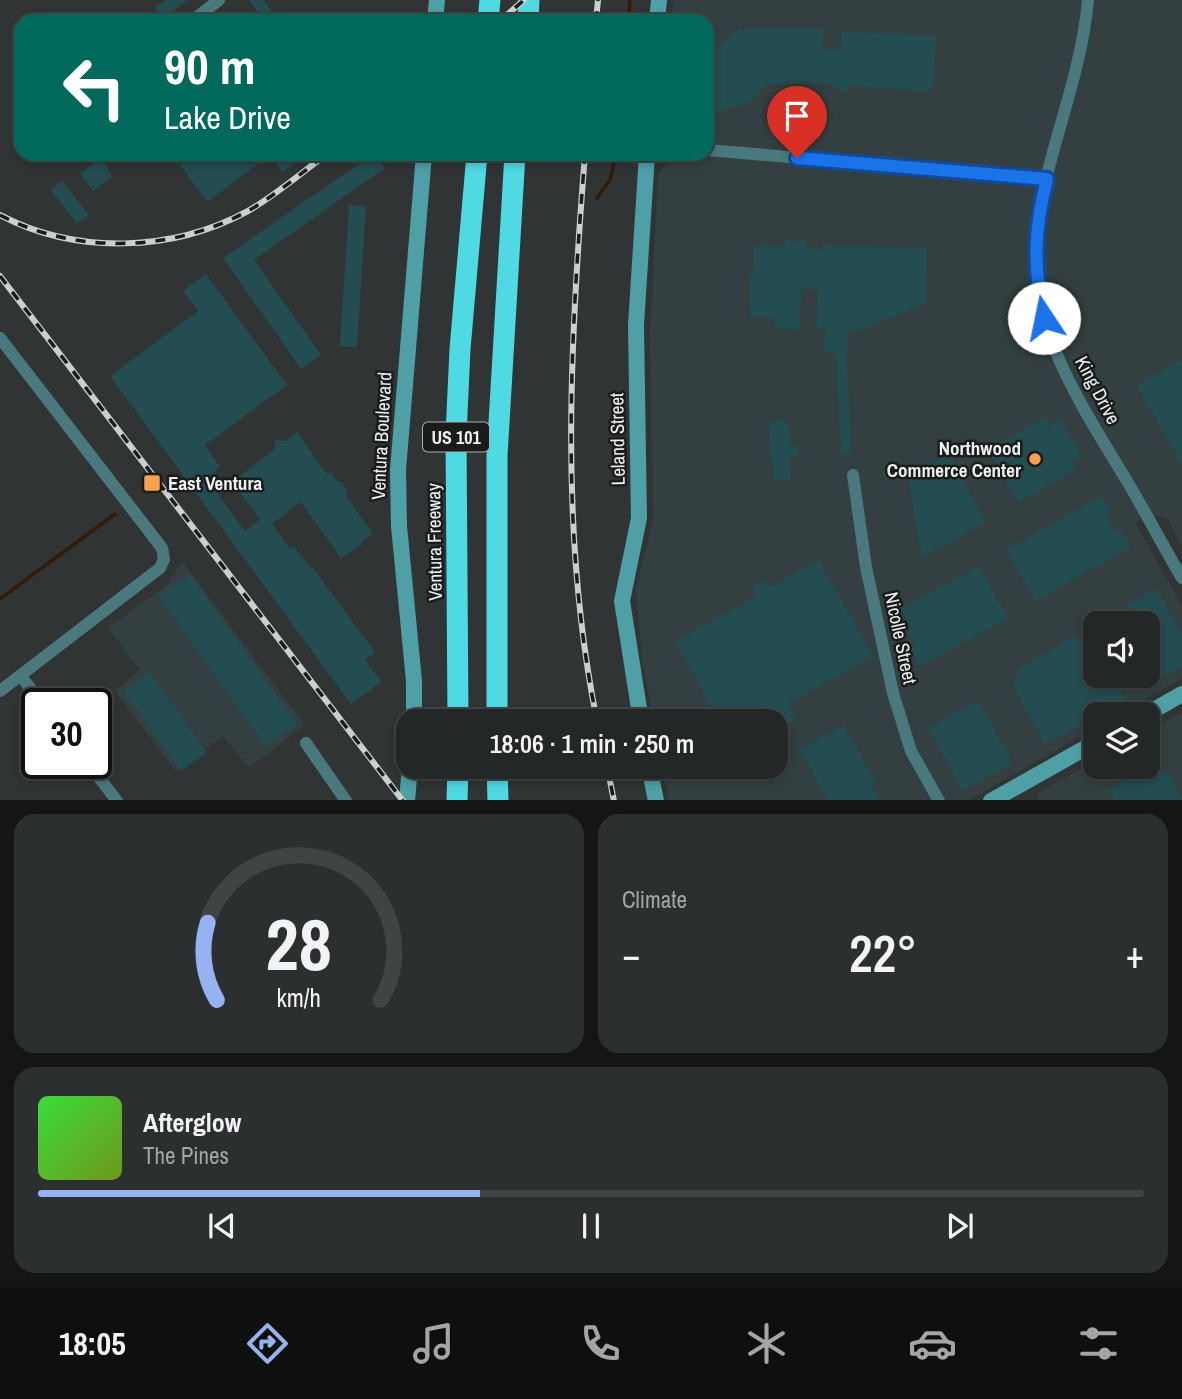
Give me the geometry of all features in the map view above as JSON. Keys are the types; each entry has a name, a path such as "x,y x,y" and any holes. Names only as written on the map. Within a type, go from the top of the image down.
{"highway":[{"name":"Ventura Freeway","path":"458,709 456,435 460,349 476,161"},
{"name":"US 101","path":"497,709 497,456 515,161"},
{"path":"457,800 458,779"},
{"path":"498,779 498,800"}],"street":[{"path":"201,14 219,0"},
{"name":"King Drive","path":"1088,0 1077,70 1047,179 1035,235 1036,270 1044,318 1068,379 1182,578"},
{"path":"714,151 1047,179"},
{"name":"Ventura Boulevard","path":"414,709 414,681 397,498 423,161"},
{"name":"Leland Street","path":"639,709 622,601 639,518 636,325 647,161"},
{"path":"0,338 162,548 164,559 160,568 0,691"},
{"path":"0,362 12,353"},
{"name":"Nicolle Street","path":"853,475 866,567 893,694 908,744 939,800"},
{"path":"21,676 30,688"},
{"path":"1160,707 1182,694"},
{"path":"306,743 346,800"},
{"path":"991,800 1083,749"},
{"path":"101,779 117,800"},
{"path":"407,800 409,779"},
{"path":"652,779 656,800"}],"shaded area":[{"path":"673,0 1182,0 1182,546 1167,518 1147,515 1135,522 1182,606 1182,678 1140,702 1083,702 1083,735 969,800 669,800 665,779 788,779 788,709 652,709 642,659 636,589 653,520 650,336 658,175 671,161 714,161 714,14 672,14"},
{"path":"182,561 305,725 249,768 223,736 176,772 115,691 140,670 108,628 168,584"},
{"path":"1182,712 1182,800 1037,800 1038,793 1083,768 1083,779 1160,779 1160,724"}],"building":[{"path":"166,0 188,0 169,14 159,14 155,8"},
{"path":"249,0 263,0 274,14 259,14"},
{"path":"739,29 824,29 823,50 840,50 842,31 937,36 932,92 849,86 848,91 839,91 832,83 764,84 764,89 745,105 723,109 721,114 714,110 714,50"},
{"path":"98,161 104,161 112,177 93,191 80,173"},
{"path":"182,161 262,161 207,202 179,163"},
{"path":"274,161 298,161 282,172"},
{"path":"363,161 379,161 385,168 254,260 321,355 301,369 223,258"},
{"path":"62,181 89,215 77,224 51,190"},
{"path":"349,205 366,206 357,347 340,346"},
{"path":"785,240 804,241 807,248 822,249 822,245 927,248 925,303 860,331 849,330 847,360 852,453 841,454 836,354 823,353 825,329 816,329 818,290 801,289 800,330 775,329 775,318 750,317 749,274 753,272 754,245 785,246"},
{"path":"206,274 287,385 205,445 220,467 206,478 245,531 260,520 232,482 275,449 275,440 285,441 297,432 326,473 331,473 339,483 341,481 348,492 345,494 373,534 362,541 362,545 341,558 301,502 272,524 290,549 294,546 311,569 313,568 375,652 365,660 381,682 351,704 110,376 198,311 183,291"},
{"path":"1182,359 1182,466 1137,385"},
{"name":"Northwood Commerce Center","path":"1045,417 1049,426 1061,419 1082,456 1072,462 1076,470 1018,503 988,450"},
{"path":"788,420 790,445 798,445 800,456 789,457 791,480 774,481 768,422"},
{"path":"948,454 986,522 922,558 908,476"},
{"path":"1101,496 1111,513 1106,516 1116,533 1121,530 1131,547 1036,601 1006,550"},
{"path":"819,560 873,656 788,704 797,720 788,725 788,709 712,709 675,641 757,596 752,587 765,580 770,587"},
{"path":"979,566 1008,618 920,667 910,649 915,646 906,630 911,627 901,609"},
{"path":"190,574 297,724 266,747 158,596"},
{"path":"1156,588 1182,634 1182,666 1160,678 1160,611 1129,611 1126,606"},
{"path":"1077,635 1083,645 1083,688 1120,688 1126,699 1121,702 1083,702 1083,723 1045,744 1013,687 1018,669"},
{"path":"149,672 207,752 181,771 123,691"},
{"path":"978,700 1013,763 963,791 928,728"},
{"path":"844,725 876,783 872,785 880,800 827,800 800,749"},
{"path":"1165,769 1181,800 1114,800 1109,790 1128,779 1160,779 1160,772"}],"waterway":[{"path":"629,14 630,0"},
{"path":"597,198 610,180 614,161"},
{"path":"0,599 115,514"}],"railway":[{"path":"508,14 524,0"},
{"path":"597,14 598,0"},
{"path":"0,215 29,228 60,237 92,242 157,241 219,225 248,211 318,161"},
{"path":"585,161 575,296 571,438 577,580 595,709"},
{"path":"0,276 402,800"},
{"path":"610,779 614,800"}],"place":[{"name":"Northwood Commerce Center","path":"1035,459"},
{"name":"East Ventura","path":"152,483"}],"route":[{"path":"797,158 1047,179 1035,235 1036,270 1044,318"}]}
